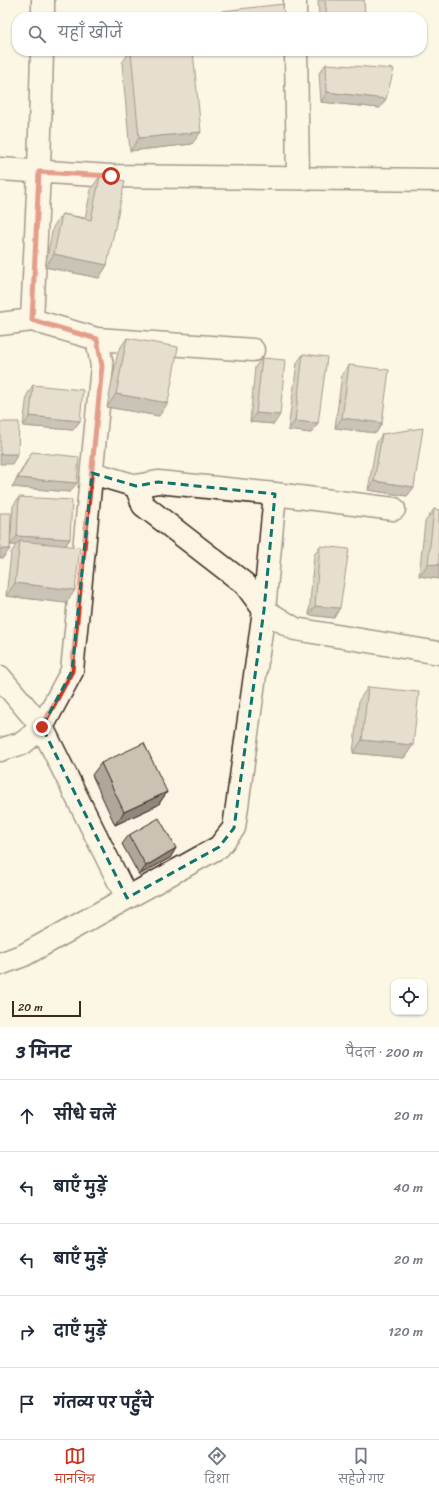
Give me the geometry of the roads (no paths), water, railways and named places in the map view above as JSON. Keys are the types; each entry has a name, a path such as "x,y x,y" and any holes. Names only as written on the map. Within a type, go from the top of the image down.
{"street":[{"path":"43,0 43,12"},
{"path":"295,0 295,12"},
{"path":"32,320 39,172 42,56"},
{"path":"296,56 298,178"},
{"path":"0,169 111,176 439,180"},
{"path":"0,324 32,320 97,339 253,350"},
{"path":"0,750 23,743 42,727 72,671 102,366 97,339"},
{"path":"92,473 136,486 158,482 275,494 394,509"},
{"path":"136,486 143,506 245,584 264,610 295,629 439,653"},
{"path":"0,964 24,955 219,847 234,828 264,610 275,494"},
{"path":"0,677 42,727 127,898"}]}
